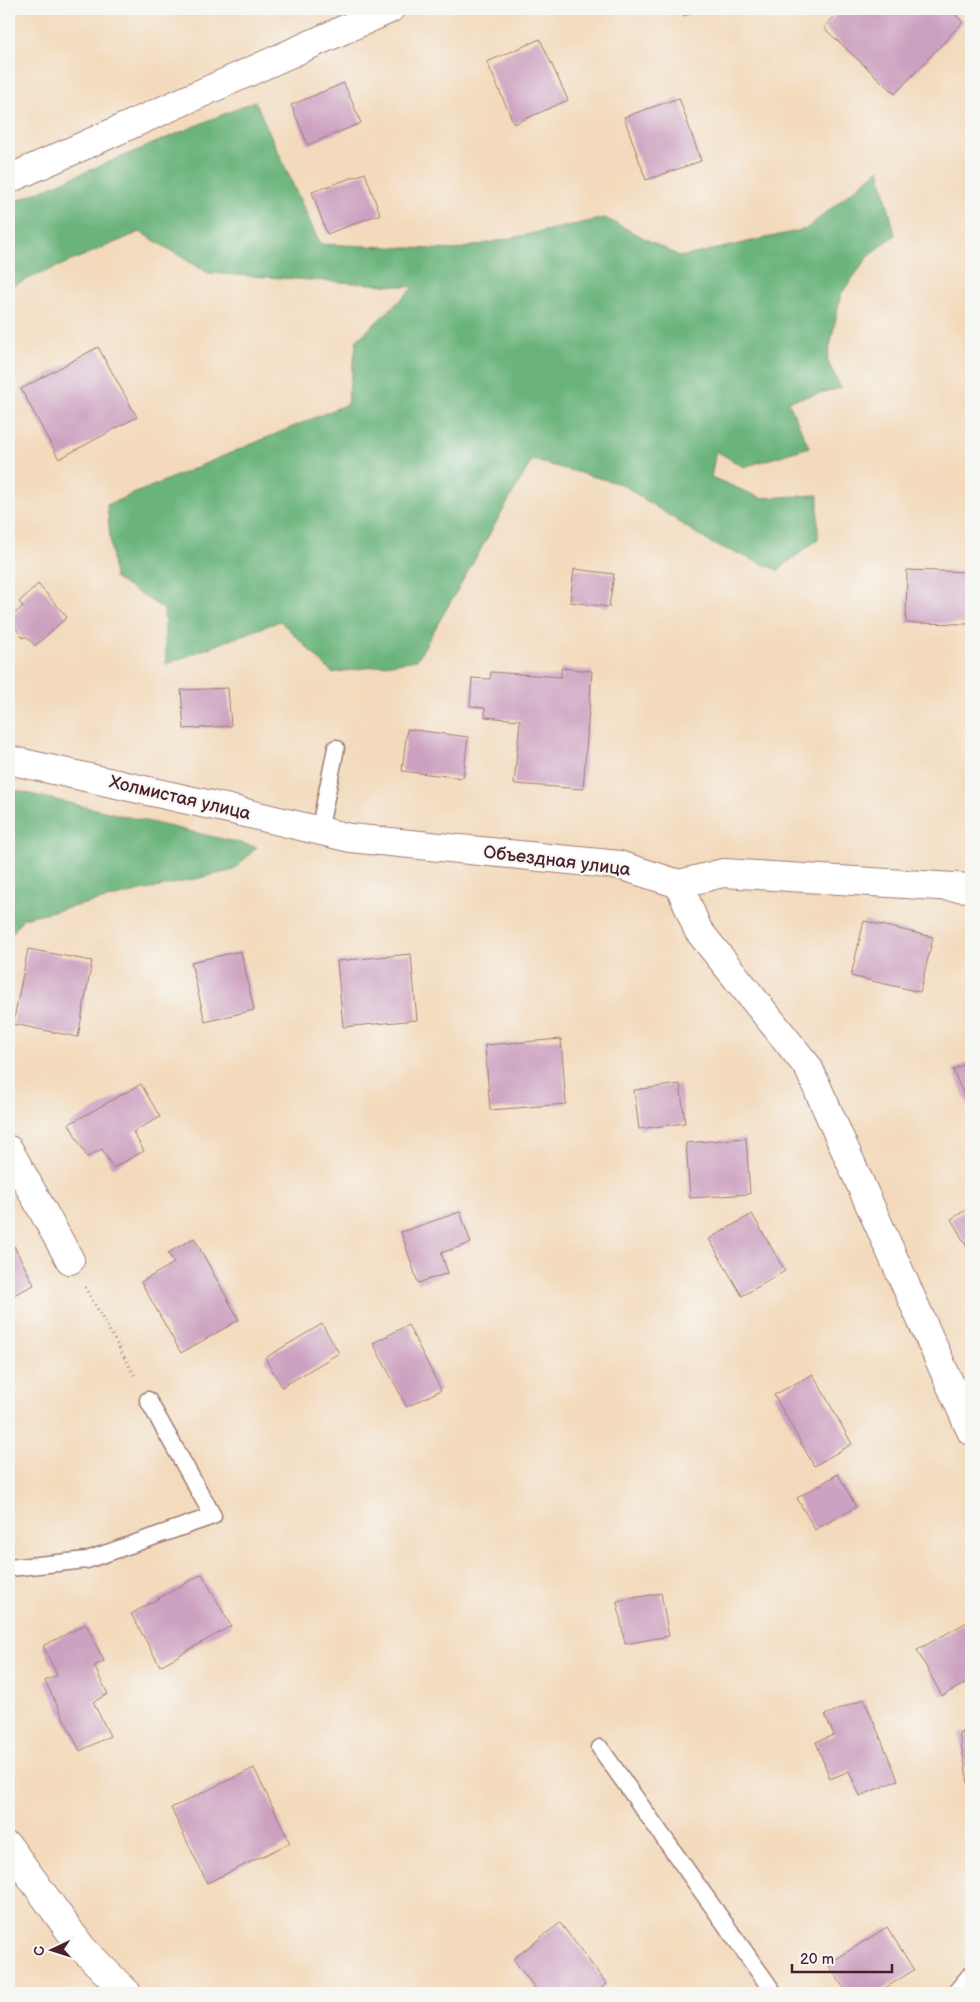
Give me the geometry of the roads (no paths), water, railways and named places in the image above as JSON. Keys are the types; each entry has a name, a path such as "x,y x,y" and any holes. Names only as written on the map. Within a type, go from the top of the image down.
{"street":[{"path":"9,179 390,9"},
{"name":"Холмистая улица","path":"9,760 230,808 319,832 350,838"},
{"name":"Объездная улица","path":"350,838 619,865 679,884"},
{"path":"971,888 723,872 679,884 698,930 808,1067 971,1431"},
{"path":"9,1150 70,1260"},
{"path":"9,1847 82,1948 127,1993"}],"lane":[{"path":"319,832 336,748"},
{"path":"9,1568 87,1560 213,1516 148,1400"},
{"path":"600,1748 774,1993"},
{"path":"955,1993 971,1974"}]}
